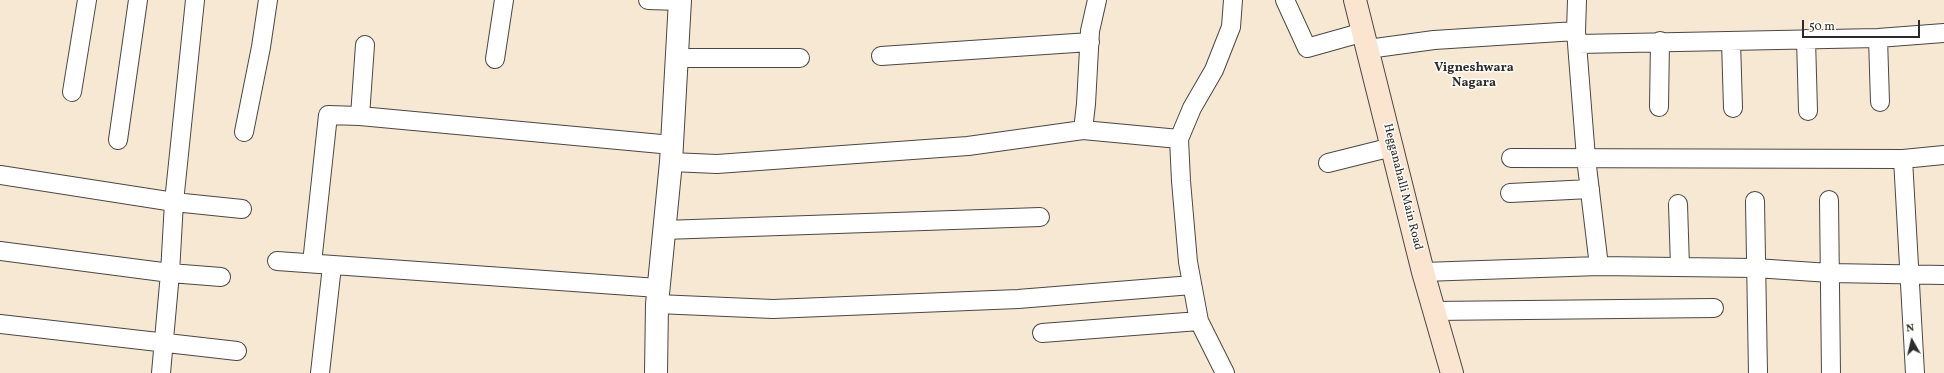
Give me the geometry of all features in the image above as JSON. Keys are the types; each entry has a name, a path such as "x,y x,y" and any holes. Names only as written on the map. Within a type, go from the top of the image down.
{"main road":[{"name":"Hegganahalli Main Road","path":"1355,0 1433,311 1452,373"}],"street":[{"path":"72,92 87,0"},
{"path":"118,140 138,0"},
{"path":"161,373 170,273 174,202 195,0"},
{"path":"244,132 261,47 268,0"},
{"path":"495,59 504,0"},
{"path":"648,0 680,0 672,154 657,296 656,373"},
{"path":"1083,130 1090,42 1097,0"},
{"path":"1224,373 1199,321 1192,285 1188,262 1179,139 1192,108 1214,70 1231,27 1233,0"},
{"path":"1285,0 1307,48 1366,40 1577,37 1660,41 1731,41 1878,38 1944,33"},
{"path":"1577,0 1577,37 1586,158 1599,266"},
{"path":"1878,38 1880,102"},
{"path":"1806,39 1808,110"},
{"path":"1659,107 1660,41"},
{"path":"1731,41 1733,108"},
{"path":"882,56 1090,42"},
{"path":"360,116 365,46"},
{"path":"677,58 800,58"},
{"path":"312,263 328,115 360,116 672,154 717,164 968,146 1083,130 1179,139"},
{"path":"1328,163 1392,147"},
{"path":"1511,158 1903,159 1944,155"},
{"path":"1903,159 1915,373"},
{"path":"0,175 174,202 242,209"},
{"path":"1510,193 1590,189"},
{"path":"1829,200 1831,373"},
{"path":"1755,201 1758,373"},
{"path":"1678,204 1680,267"},
{"path":"664,230 1040,217"},
{"path":"0,251 170,273 221,277"},
{"path":"277,261 312,263 657,296 773,309 1018,299 1192,285"},
{"path":"320,373 332,266"},
{"path":"1423,272 1599,266 1755,268 1830,273 1944,275"},
{"path":"1433,311 1714,308"},
{"path":"1042,333 1199,321"},
{"path":"0,324 237,351"}],"district":[{"name":"Vigneshwara Nagara","path":"1474,76"}]}
